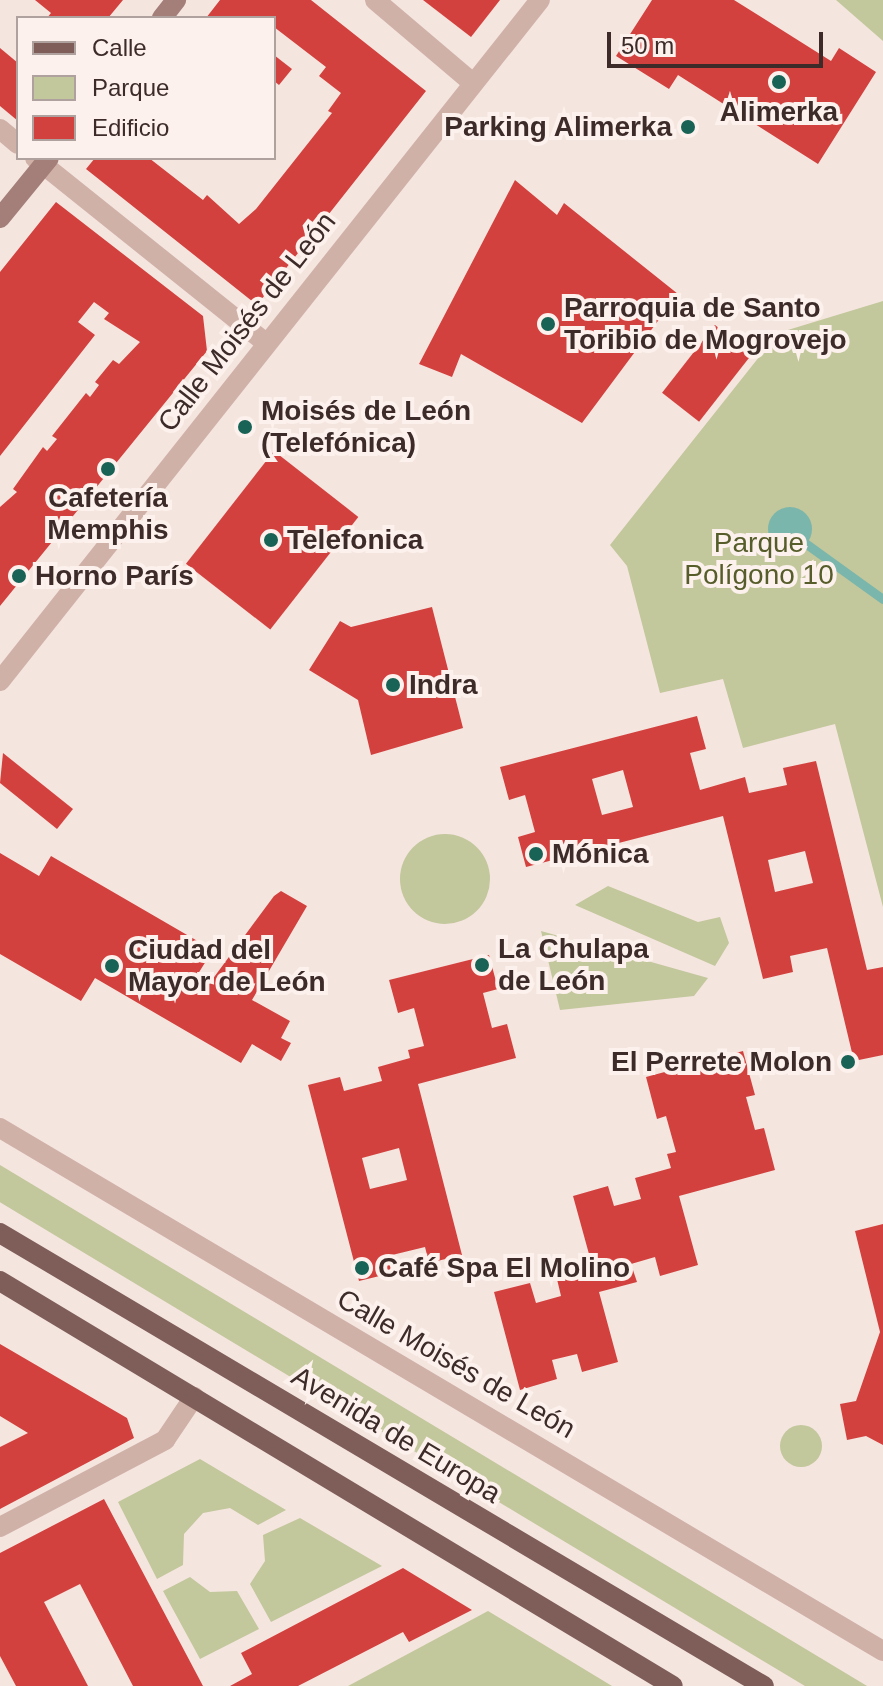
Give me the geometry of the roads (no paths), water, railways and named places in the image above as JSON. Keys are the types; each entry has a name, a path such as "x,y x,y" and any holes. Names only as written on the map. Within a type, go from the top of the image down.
{"main road":[{"path":"164,16 176,0"},
{"path":"0,218 42,160"},
{"name":"Avenida de Europa","path":"0,1233 764,1686"},
{"path":"0,1281 673,1686"}],"street":[{"path":"375,0 473,83"},
{"name":"Calle Moisés de León","path":"0,681 540,0"},
{"path":"0,129 16,142"},
{"path":"42,160 266,343"},
{"name":"Calle Moisés de León","path":"0,1128 883,1651"},
{"path":"0,1527 165,1440 194,1397"}],"water":[{"path":"790,507 805,514 812,529 805,544 790,551 775,544 768,529 775,514"}],"waterway":[{"path":"805,543 883,599"}],"place":[{"name":"Alimerka","path":"779,82"},
{"name":"Parking Alimerka","path":"688,127"},
{"name":"Parroquia de Santo Toribio de Mogrovejo","path":"548,324"},
{"name":"Moisés de León (Telefónica)","path":"245,427"},
{"name":"Cafetería Memphis","path":"108,469"},
{"name":"Telefonica","path":"271,540"},
{"name":"Horno París","path":"19,576"},
{"name":"Indra","path":"393,685"},
{"name":"Mónica","path":"536,854"},
{"name":"La Chulapa de León","path":"482,965"},
{"name":"Ciudad del Mayor de León","path":"112,966"},
{"name":"El Perrete Molon","path":"848,1062"},
{"name":"Café Spa El Molino","path":"362,1268"}],"park label":[{"name":"Parque Polígono 10","path":"759,559"}]}
